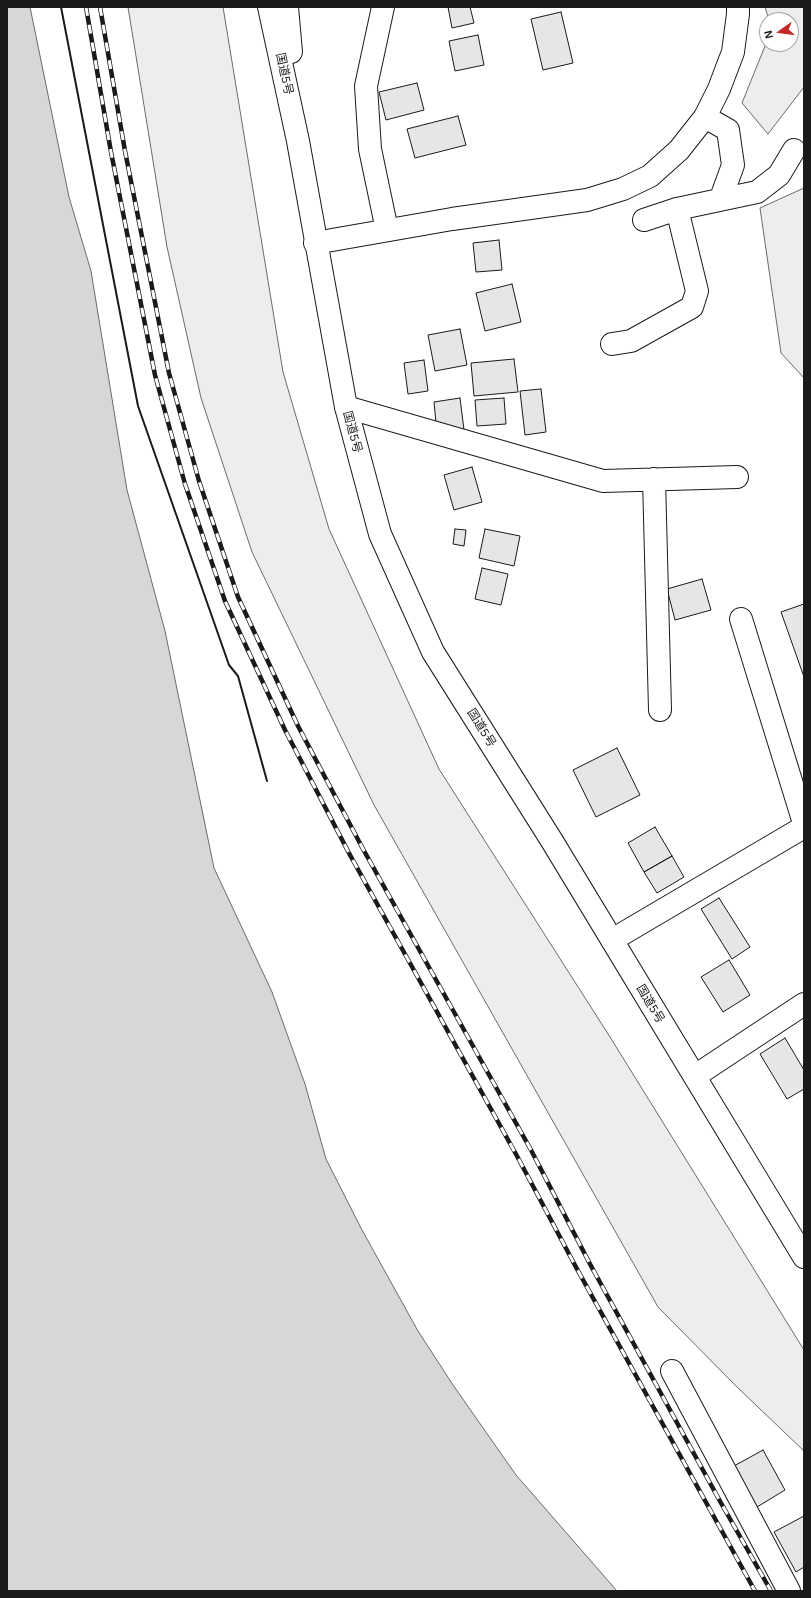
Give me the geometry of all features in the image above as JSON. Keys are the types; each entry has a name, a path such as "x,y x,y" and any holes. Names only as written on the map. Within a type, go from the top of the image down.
{"main road":[{"name":"国道5号","path":"269,7 298,141 315,243 346,407 380,534 433,652 612,940 804,1257"},
{"name":"国道5号","path":"287,7 298,141"},
{"path":"384,7 366,86 370,149 387,230"},
{"path":"315,243 452,219 587,200 623,189 650,176 679,150 705,117 719,89 733,52 738,7"},
{"path":"705,117 728,130 733,165 722,198"},
{"path":"644,220 677,209 722,198 757,192 779,175 794,150"},
{"path":"612,344 631,341 692,307 697,291 677,209"},
{"path":"346,407 603,481 737,477"},
{"path":"654,479 660,710"},
{"path":"741,619 804,824"},
{"path":"612,940 804,827"},
{"path":"694,1076 804,1004"},
{"path":"672,1371 789,1591"}],"shaded area":[{"path":"7,7 30,7 69,197 91,271 127,490 165,631 214,868 272,992 305,1084 326,1159 362,1230 418,1331 453,1385 516,1475 617,1591 7,1591"},
{"path":"128,7 223,7 283,372 329,529 439,769 610,1037 804,1350 804,1451 736,1386 658,1307 374,805 252,552 201,398 167,247"},
{"path":"765,7 804,7 804,87 768,134 742,103 763,52 799,52 799,12 767,12"},
{"path":"804,188 804,378 781,353 760,208"}],"building":[{"path":"448,7 470,7 474,23 452,28"},
{"path":"561,12 573,63 543,70 531,19"},
{"path":"478,35 484,65 455,71 449,41"},
{"path":"417,83 424,110 386,120 379,92"},
{"path":"458,116 466,145 415,158 407,129"},
{"path":"499,240 502,270 476,272 473,243"},
{"path":"512,284 521,322 485,331 476,293"},
{"path":"460,329 467,365 435,371 428,335"},
{"path":"514,359 518,392 474,396 471,363"},
{"path":"424,360 428,391 408,394 404,363"},
{"path":"541,389 546,432 525,435 520,391"},
{"path":"460,398 464,430 437,433 434,402"},
{"path":"504,398 506,424 477,426 475,400"},
{"path":"472,467 482,502 454,510 444,475"},
{"path":"455,529 466,530 464,546 453,544"},
{"path":"485,529 520,536 514,566 479,558"},
{"path":"482,568 508,574 501,605 475,599"},
{"path":"702,579 711,610 675,620 667,589"},
{"path":"804,604 804,677 781,612"},
{"path":"617,748 640,795 596,817 573,770"},
{"path":"655,827 672,856 644,872 628,843"},
{"path":"672,856 684,877 657,893 644,872"},
{"path":"719,898 750,947 732,959 701,909"},
{"path":"729,960 750,995 723,1012 701,977"},
{"path":"785,1038 804,1070 804,1089 787,1099 760,1054"},
{"path":"763,1450 785,1490 757,1507 734,1466"},
{"path":"804,1516 804,1567 796,1572 774,1532"}],"railway":[{"path":"86,7 111,152 155,375 185,484 225,601 285,730 350,855 755,1591"},
{"path":"100,7 125,151 169,373 199,481 238,597 298,726 363,849 531,1150 590,1264 771,1591"}],"wall":[{"path":"61,7 138,406 229,665 238,676 267,781"}]}
